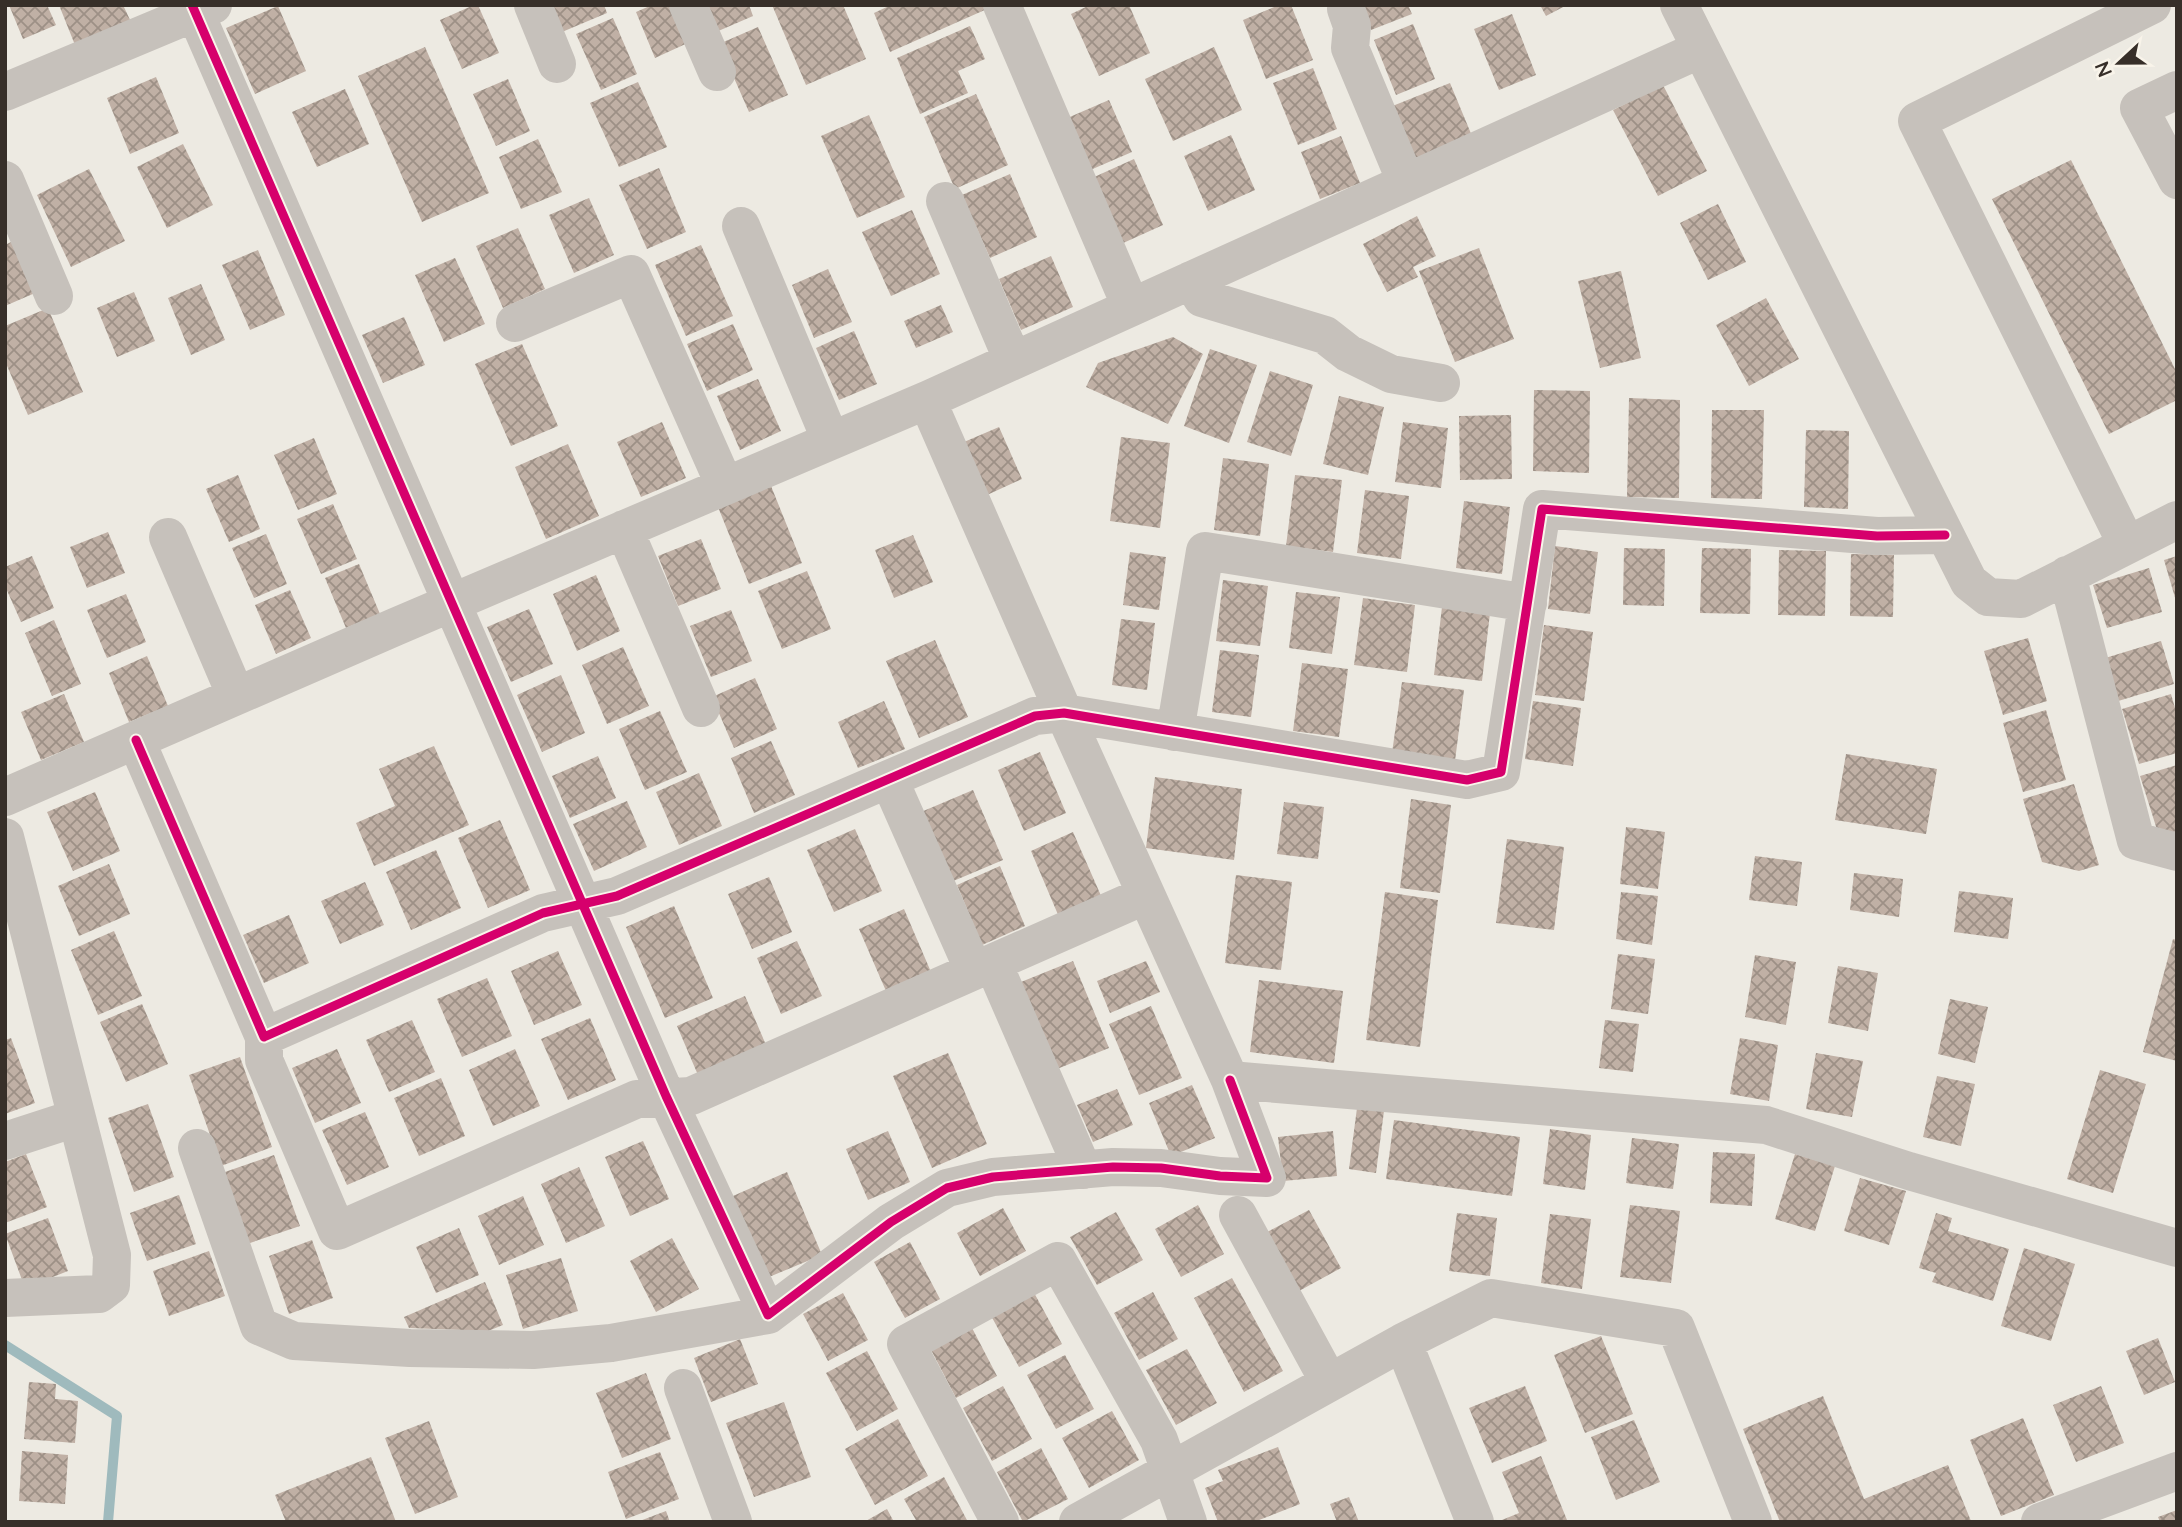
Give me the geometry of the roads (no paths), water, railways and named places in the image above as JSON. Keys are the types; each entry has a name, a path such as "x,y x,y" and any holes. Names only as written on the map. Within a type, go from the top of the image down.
{"street":[{"path":"533,5 557,64"},
{"path":"688,5 717,72"},
{"path":"1002,5 1131,307"},
{"path":"1679,5 1969,582 1988,597 2021,599 2177,520"},
{"path":"2127,545 1917,121 2152,5"},
{"path":"5,92 200,8 450,603 666,1096 768,1315"},
{"path":"1346,9 1352,26 1350,48 1406,181"},
{"path":"5,797 450,603 927,400 1701,49"},
{"path":"2177,90 2139,108 2177,180"},
{"path":"5,180 54,296"},
{"path":"945,201 1013,361"},
{"path":"741,226 831,442"},
{"path":"514,323 631,274 725,486"},
{"path":"1191,280 1202,298 1325,335 1348,353 1391,374 1441,383"},
{"path":"197,1148 259,1326 294,1341 410,1348 533,1350 611,1343 768,1315 891,1222 947,1188 993,1177 1083,1170 1161,1168 1220,1176 1267,1178 1230,1080 1064,713 927,400"},
{"path":"264,1037 543,913 617,896 1035,716 1064,713 1467,780 1501,772 1542,509 1878,536 1945,535"},
{"path":"624,529 701,708"},
{"path":"168,537 236,696"},
{"path":"1175,732 1205,551 1528,603"},
{"path":"2067,576 2136,841 2177,852"},
{"path":"136,740 264,1037 264,1060 337,1231 637,1099 691,1096 1146,895"},
{"path":"889,779 1083,1170"},
{"path":"5,837 112,1255 111,1285 99,1294 5,1298"},
{"path":"1230,1080 1766,1125 1909,1171 2177,1248"},
{"path":"5,1141 76,1118"},
{"path":"1238,1215 1329,1382"},
{"path":"1000,1522 906,1344 1058,1261 1159,1440 1188,1522"},
{"path":"1078,1522 1329,1382 1491,1298 1676,1328 1753,1522"},
{"path":"1403,1342 1475,1522"},
{"path":"683,1388 733,1522"},
{"path":"2040,1522 2177,1471"}],"waterway":[{"path":"5,1345 117,1416 108,1522"}]}
